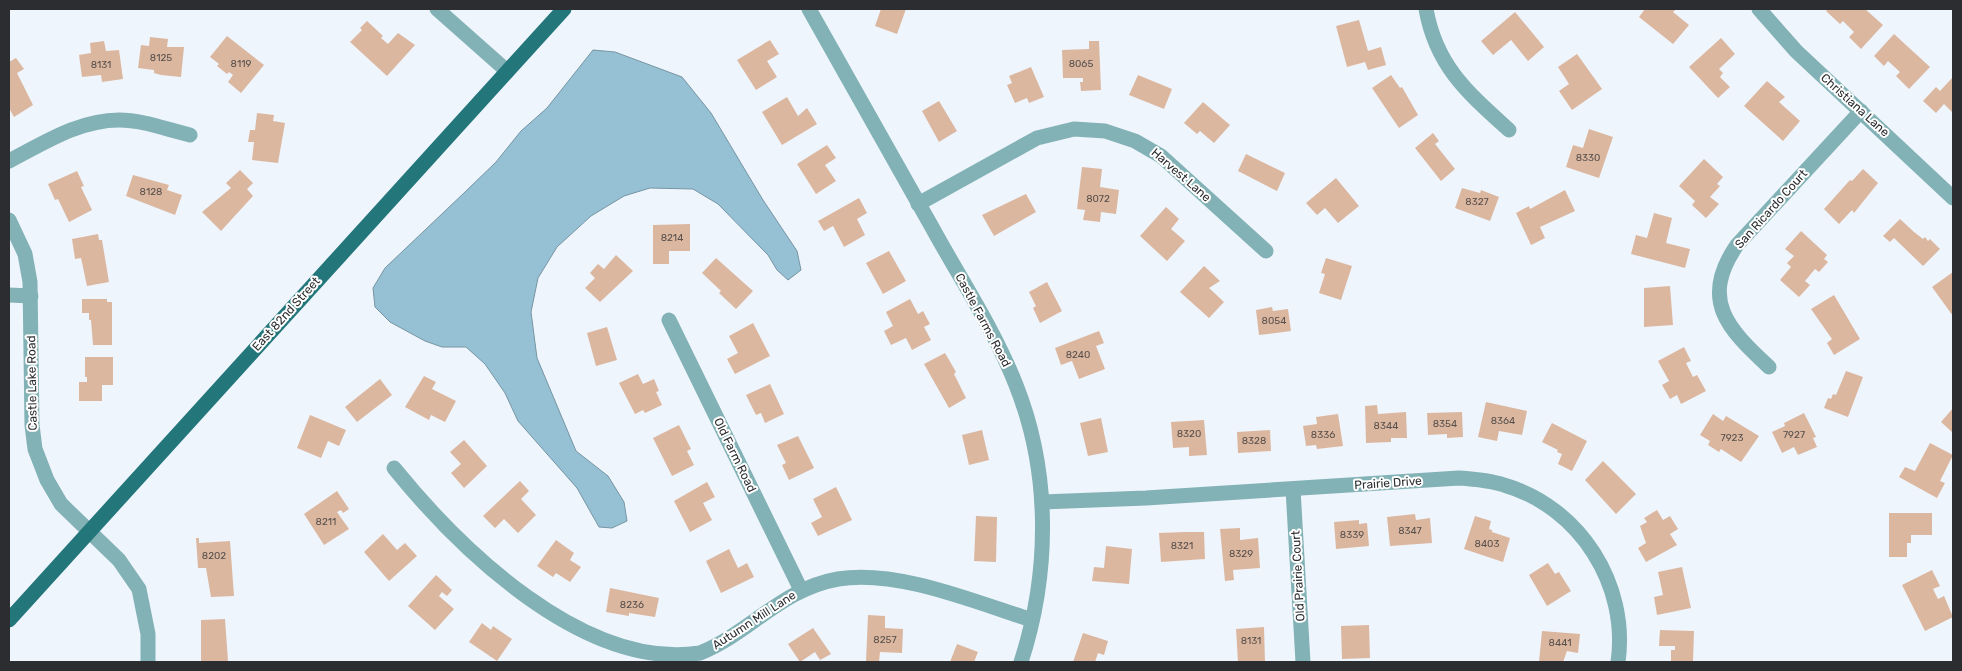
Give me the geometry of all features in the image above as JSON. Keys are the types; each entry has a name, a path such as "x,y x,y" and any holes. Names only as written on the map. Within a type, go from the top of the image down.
{"main road":[{"name":"East 82nd Street","path":"9,620 564,9"}],"street":[{"path":"437,9 507,71"},
{"name":"Castle Farms Road","path":"809,9 997,345 1017,388 1034,441 1042,502 1042,557 1032,620 1021,662"},
{"path":"1426,9 1433,38 1447,66 1466,90 1509,130"},
{"name":"Christiana Lane","path":"1759,9 1796,51 1953,198"},
{"name":"San Ricardo Court","path":"1769,367 1741,341 1727,323 1720,294 1722,271 1737,245 1861,111"},
{"path":"9,161 80,126 106,120 134,122 190,135"},
{"name":"Harvest Lane","path":"918,204 1037,138 1074,129 1105,131 1135,140 1155,152 1266,251"},
{"name":"Castle Lake Road","path":"9,220 24,254 29,271 31,296 32,425 35,449 55,495 65,510 119,560 139,589 148,634 148,662"},
{"path":"9,295 31,296"},
{"name":"Old Farm Road","path":"669,320 801,590"},
{"name":"Autumn Mill Lane","path":"394,468 466,552 499,583 535,611 600,652 636,661 658,662 679,659 706,650 780,601 801,590 837,579 867,576 886,577 1032,620"},
{"name":"Prairie Drive","path":"1042,502 1458,478 1504,484 1532,496 1557,512 1575,528 1601,565 1610,586 1618,615 1620,646 1618,662"},
{"name":"Old Prairie Court","path":"1293,489 1303,662"}],"water":[{"path":"593,50 615,52 682,77 711,113 763,200 797,251 801,270 788,280 777,270 768,255 718,204 693,189 650,188 624,196 591,216 557,247 538,278 531,312 537,358 576,451 608,476 624,502 627,521 612,528 599,527 577,488 518,421 505,393 485,364 466,347 442,347 425,341 390,322 375,307 373,288 385,268 496,162 521,131 547,108"}],"building":[{"path":"881,9 906,9 897,34 875,26"},
{"path":"1645,9 1676,9 1673,12 1689,25 1673,44 1639,17"},
{"path":"1829,9 1865,9 1883,25 1861,49 1849,37 1854,32 1843,21 1840,24 1826,11"},
{"path":"1515,12 1544,47 1528,61 1511,40 1493,55 1481,41"},
{"path":"1359,20 1368,51 1381,47 1386,65 1368,70 1365,62 1347,67 1336,26"},
{"path":"367,21 383,36 381,38 388,44 398,33 415,45 387,76 350,42 362,30 360,28"},
{"path":"1894,34 1930,67 1909,89 1896,76 1900,72 1888,61 1884,66 1874,56"},
{"path":"227,36 264,65 241,93 228,82 233,75 229,72 227,74 210,57"},
{"path":"150,37 168,39 167,47 184,47 181,77 161,75 154,73 154,70 138,68 141,45 149,46"},
{"path":"1721,38 1735,54 1719,69 1723,73 1720,77 1730,87 1718,98 1689,67"},
{"path":"770,40 779,54 767,61 777,77 756,90 737,60"},
{"path":"104,41 106,51 119,50 123,79 102,82 101,75 82,77 79,55 91,53 90,43"},
{"path":"1089,41 1099,41 1101,90 1081,91 1080,82 1083,82 1083,78 1063,78 1062,50 1089,49"},
{"path":"1577,54 1602,89 1572,110 1559,91 1569,84 1558,67"},
{"path":"16,58 24,69 17,73 33,105 14,117 9,108 9,62"},
{"path":"1031,67 1044,97 1029,103 1027,98 1015,103 1007,85 1012,83 1009,76"},
{"path":"1138,75 1172,89 1164,109 1129,95"},
{"path":"1391,75 1400,88 1402,87 1418,115 1399,128 1372,88"},
{"path":"1953,77 1953,113 1944,104 1936,113 1923,101 1936,87 1940,91"},
{"path":"1767,81 1785,97 1779,102 1800,121 1783,141 1744,106"},
{"path":"787,97 798,116 807,108 817,124 782,145 762,112"},
{"path":"939,101 957,131 939,142 922,111"},
{"path":"1203,102 1230,125 1214,143 1200,131 1197,134 1184,123"},
{"path":"257,113 274,115 273,121 285,123 278,163 252,160 254,142 248,142 250,130 255,130"},
{"path":"1589,129 1613,137 1599,178 1566,167 1573,145 1583,148"},
{"path":"1433,133 1439,141 1435,144 1455,169 1441,181 1415,148"},
{"path":"827,145 836,158 825,165 836,181 816,194 797,164"},
{"path":"1246,154 1285,173 1277,191 1238,171"},
{"path":"1704,159 1723,177 1717,184 1720,186 1710,197 1719,204 1706,218 1692,205 1695,201 1679,186"},
{"path":"1082,167 1102,169 1100,187 1119,190 1116,214 1101,212 1100,222 1083,220 1085,210 1077,209"},
{"path":"1863,169 1878,183 1854,213 1852,210 1839,224 1824,209 1850,180 1852,181"},
{"path":"240,170 253,183 247,189 253,196 221,231 202,212 231,188 226,183"},
{"path":"77,171 84,186 81,187 92,210 69,222 58,199 55,200 48,184"},
{"path":"133,175 169,185 167,190 182,195 175,215 126,196"},
{"path":"1336,178 1359,206 1338,223 1325,208 1317,215 1306,203"},
{"path":"1462,188 1480,193 1481,190 1499,197 1490,221 1455,208"},
{"path":"1565,190 1575,211 1540,227 1545,238 1531,245 1516,213 1529,206 1530,209"},
{"path":"1026,194 1036,212 994,236 982,215"},
{"path":"859,198 867,213 857,219 865,235 844,247 833,226 824,231 818,221"},
{"path":"1166,207 1179,219 1171,229 1185,241 1167,261 1140,236"},
{"path":"1654,213 1672,218 1666,243 1690,249 1685,268 1631,254 1636,235 1647,238"},
{"path":"1900,219 1923,239 1925,237 1928,241 1930,239 1940,249 1923,266 1894,238 1890,242 1883,236"},
{"path":"690,224 690,251 669,251 669,264 653,264 653,225"},
{"path":"1801,231 1827,255 1824,259 1828,262 1819,272 1815,269 1805,281 1810,285 1799,297 1780,280 1791,267 1787,263 1794,256 1785,249"},
{"path":"98,234 99,240 102,240 109,282 87,286 81,258 75,259 72,239"},
{"path":"889,251 906,281 883,294 866,263"},
{"path":"616,255 633,271 600,302 585,288 595,278 590,273 598,264 604,269"},
{"path":"716,258 753,291 736,309 702,273"},
{"path":"1326,258 1352,266 1341,300 1319,293 1325,274 1321,273"},
{"path":"1204,266 1220,281 1209,288 1224,302 1209,318 1180,292"},
{"path":"1953,272 1953,316 1932,287"},
{"path":"1047,282 1062,311 1040,323 1033,308 1036,306 1029,292"},
{"path":"1670,286 1673,325 1644,327 1644,288"},
{"path":"1834,295 1860,339 1834,355 1827,343 1832,339 1811,309"},
{"path":"82,299 107,299 107,302 112,302 112,345 93,345 91,320 89,320 89,313 82,313"},
{"path":"910,299 918,314 923,311 930,324 924,327 931,340 912,350 906,338 891,345 884,331 893,326 886,312"},
{"path":"1272,307 1273,311 1288,309 1291,331 1259,335 1256,310"},
{"path":"753,323 770,356 735,374 727,359 738,353 729,336"},
{"path":"607,327 617,360 596,366 587,333"},
{"path":"1099,331 1104,343 1096,346 1105,369 1079,379 1072,361 1061,365 1055,348"},
{"path":"1684,347 1691,361 1686,363 1693,377 1697,375 1706,391 1681,404 1677,395 1670,399 1662,385 1669,381 1658,361"},
{"path":"945,353 956,372 954,374 966,398 949,408 924,364"},
{"path":"85,357 113,357 113,385 102,385 102,401 79,401 79,382 87,382 87,377 85,377"},
{"path":"1846,371 1863,377 1848,417 1824,408 1828,398 1831,399 1833,394 1836,395"},
{"path":"638,374 643,384 654,379 659,391 656,392 662,405 645,413 643,410 635,414 619,383"},
{"path":"424,376 436,382 432,389 456,401 445,422 431,415 429,420 405,407"},
{"path":"380,379 392,395 357,422 345,407"},
{"path":"770,384 784,414 765,423 761,413 756,415 746,395"},
{"path":"1486,402 1527,411 1522,435 1499,431 1497,441 1478,437"},
{"path":"1377,405 1378,414 1406,412 1407,438 1391,438 1391,442 1366,443 1365,406"},
{"path":"1953,408 1953,433 1941,422"},
{"path":"1462,412 1463,437 1447,438 1447,434 1428,435 1427,413"},
{"path":"1804,413 1816,437 1813,438 1817,447 1798,455 1794,447 1782,453 1772,432 1785,426 1784,423"},
{"path":"1338,414 1343,446 1317,449 1316,445 1306,446 1303,426 1317,424 1316,417"},
{"path":"1713,414 1723,421 1726,416 1759,436 1741,462 1721,449 1719,452 1708,445 1710,441 1700,435"},
{"path":"310,415 346,430 339,446 328,441 321,458 297,448"},
{"path":"1101,418 1108,452 1088,456 1080,423"},
{"path":"1204,420 1207,455 1189,456 1189,447 1173,448 1171,422"},
{"path":"1552,423 1587,441 1572,471 1558,464 1562,454 1557,452 1558,450 1542,442"},
{"path":"679,425 691,449 687,451 694,465 672,476 653,438"},
{"path":"982,430 989,460 969,465 962,435"},
{"path":"1270,430 1271,451 1238,453 1237,432"},
{"path":"798,436 814,468 789,480 782,465 786,463 777,445"},
{"path":"464,440 487,466 464,488 451,473 461,464 450,452"},
{"path":"1930,443 1953,455 1940,481 1945,483 1937,498 1899,477 1905,467 1915,471"},
{"path":"1603,461 1636,494 1616,514 1585,480"},
{"path":"520,481 529,491 521,499 536,515 518,533 504,519 495,528 483,516"},
{"path":"707,482 715,497 703,503 712,520 690,532 674,501"},
{"path":"836,487 852,520 818,536 811,523 822,517 813,499"},
{"path":"337,491 349,509 343,513 341,510 337,512 349,529 324,545 304,514"},
{"path":"1657,510 1663,520 1670,516 1678,529 1670,534 1677,545 1646,562 1638,548 1646,543 1640,526 1647,522 1644,518"},
{"path":"1889,513 1932,513 1932,535 1911,535 1911,543 1907,543 1907,557 1889,557"},
{"path":"1415,514 1416,520 1430,518 1432,543 1390,546 1387,517"},
{"path":"976,516 997,517 996,562 974,561"},
{"path":"1475,516 1491,521 1489,529 1492,532 1510,538 1503,562 1464,549"},
{"path":"1359,520 1359,524 1367,523 1369,546 1336,549 1334,522"},
{"path":"1240,528 1240,540 1258,538 1260,568 1233,570 1234,580 1225,581 1220,529"},
{"path":"1204,532 1205,559 1161,562 1159,533"},
{"path":"383,534 397,550 405,543 417,556 389,581 364,552"},
{"path":"196,538 199,538 199,543 230,541 234,596 211,597 206,568 198,568"},
{"path":"556,540 574,553 570,560 581,567 570,582 556,573 553,577 537,566"},
{"path":"1106,546 1132,549 1129,584 1092,581 1094,567 1104,568"},
{"path":"729,549 738,568 747,563 754,577 721,593 706,561"},
{"path":"1548,563 1555,574 1559,572 1571,591 1547,606 1529,575"},
{"path":"1682,567 1691,608 1657,615 1654,597 1663,595 1658,572"},
{"path":"1932,570 1940,586 1933,589 1938,599 1944,596 1953,617 1925,631 1902,585"},
{"path":"436,575 452,590 447,596 442,592 439,596 454,609 435,630 408,606"},
{"path":"610,588 659,598 655,617 629,613 629,616 606,612"},
{"path":"868,615 885,616 885,628 903,629 902,653 880,652 879,662 866,662"},
{"path":"225,619 228,661 201,662 201,620"},
{"path":"482,623 491,630 493,626 512,639 497,661 469,642"},
{"path":"1369,625 1370,658 1342,659 1341,626"},
{"path":"1264,627 1265,662 1238,662 1236,629"},
{"path":"813,628 831,654 820,660 815,652 800,662 788,644"},
{"path":"1660,630 1694,631 1693,662 1671,662 1671,650 1675,650 1675,646 1659,646"},
{"path":"1542,631 1580,634 1578,653 1567,651 1563,662 1539,662"},
{"path":"1083,633 1108,641 1104,655 1098,653 1095,662 1073,662"},
{"path":"957,644 978,652 974,662 950,662"}]}
